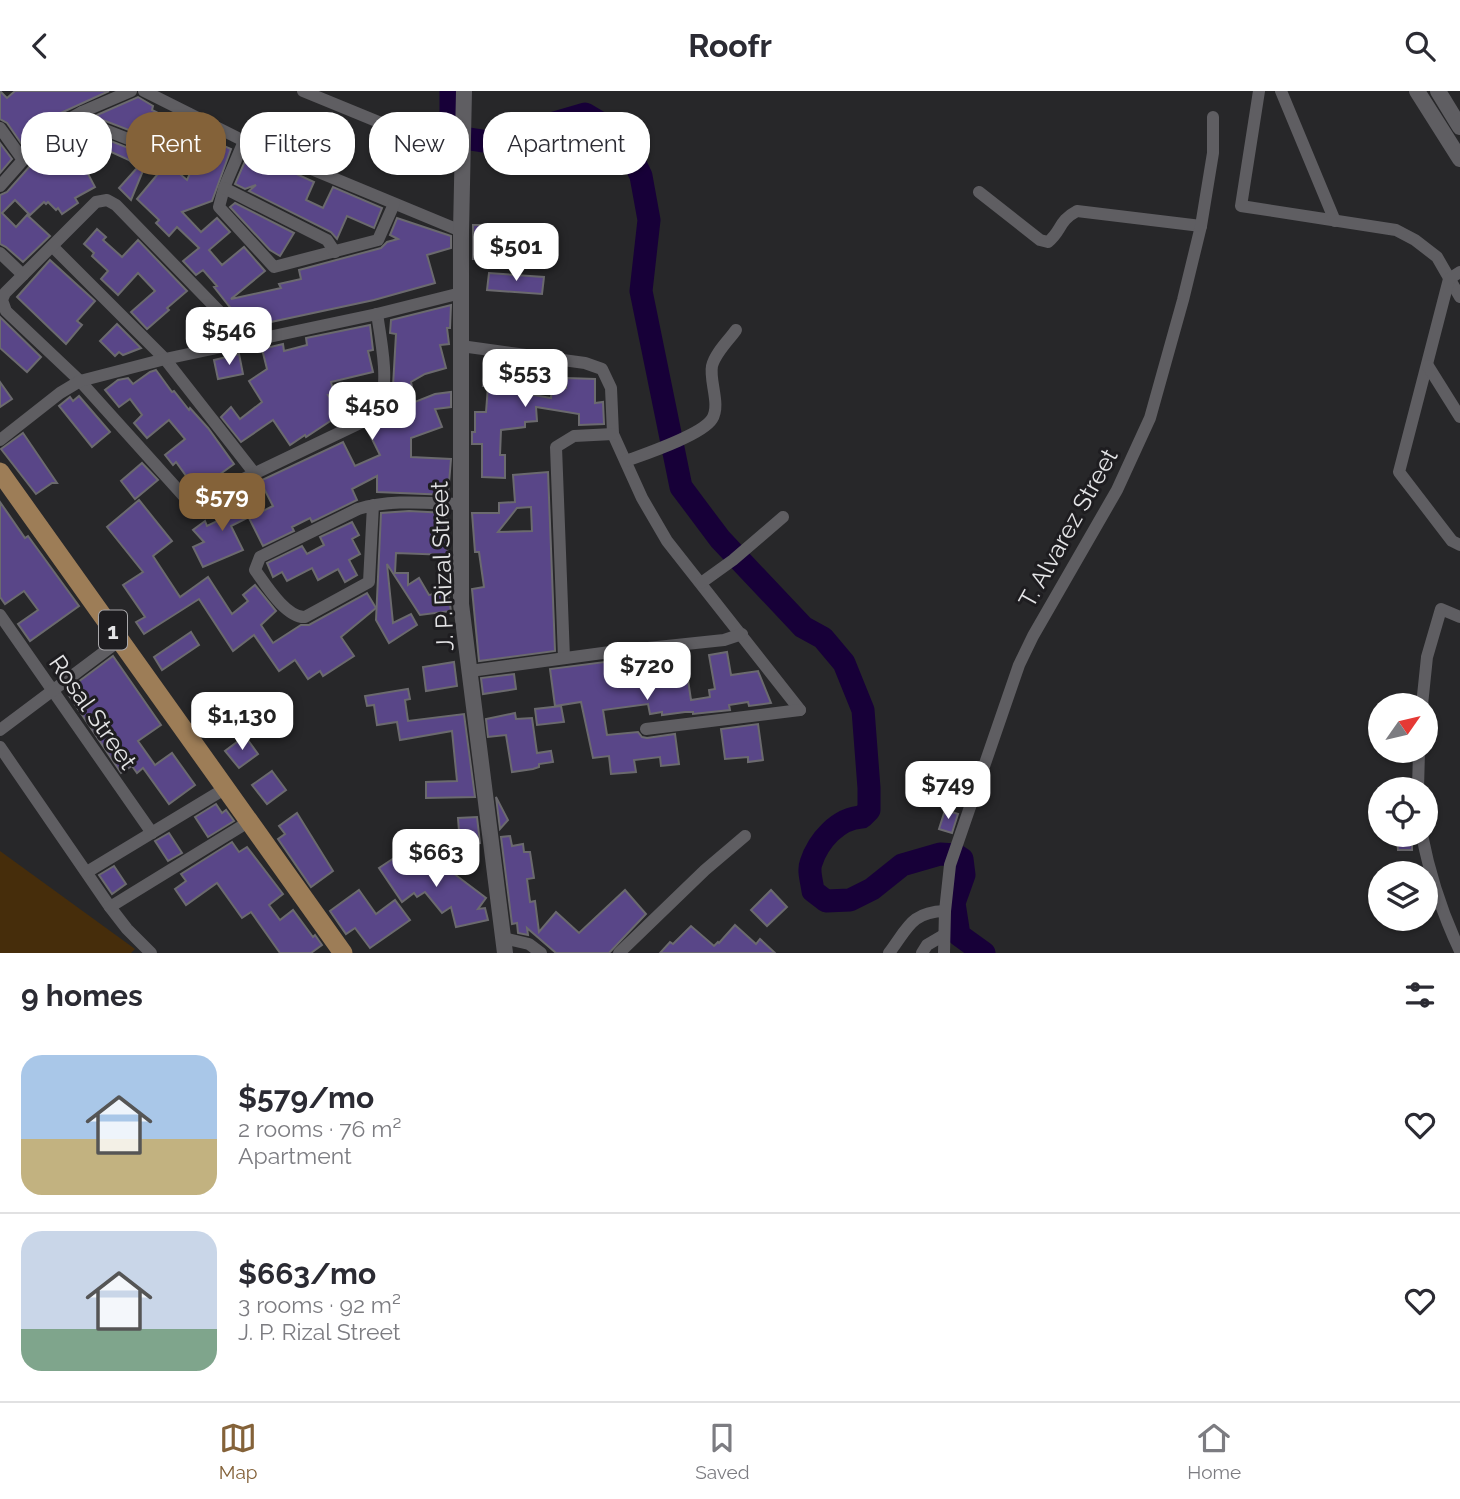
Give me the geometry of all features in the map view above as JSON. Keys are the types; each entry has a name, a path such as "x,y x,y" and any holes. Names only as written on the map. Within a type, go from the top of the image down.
{"main road":[{"name":"J. P. Rizal Street","path":"464,91 464,112"},
{"path":"1417,91 1460,159"},
{"path":"1438,91 1460,127"},
{"name":"J. P. Rizal Street","path":"463,175 461,604 504,945"},
{"name":"1","path":"1,477 343,953"}],"street":[{"path":"82,112 131,91"},
{"path":"144,91 186,112"},
{"path":"303,91 369,118"},
{"path":"1259,91 1241,206 1396,230 1415,240 1455,275 1460,297"},
{"path":"1280,91 1335,221"},
{"name":"T. Alvarez Street","path":"944,953 950,865 1028,645 1117,490 1150,418 1201,226 1213,153 1213,117"},
{"path":"0,128 23,160 0,185"},
{"path":"240,150 219,203 221,211 274,267 378,240 394,204"},
{"path":"325,175 461,231"},
{"path":"224,188 327,240 335,252"},
{"path":"979,192 1040,240 1048,242 1066,216 1077,211 1201,226"},
{"path":"248,341 116,205 107,200 96,202 5,293 2,300 6,311 80,381 189,502 256,474 362,422 378,411 384,393 382,341 377,314"},
{"path":"53,247 164,359 256,474"},
{"path":"0,253 23,275"},
{"path":"1455,275 1399,472 1452,541 1460,545"},
{"path":"0,440 60,393 80,381 164,359 377,314 461,293"},
{"path":"626,461 670,445 712,421 715,413 712,367 714,359 736,330"},
{"path":"461,346 585,363 602,369 611,388 613,434 642,498 667,541 800,710 646,729"},
{"path":"1428,366 1460,417"},
{"path":"564,658 556,447 574,436 613,434"},
{"path":"373,505 369,582 305,617 298,618 272,593 255,570 260,557 358,509 373,505 392,502 460,504"},
{"path":"701,583 733,560 783,517"},
{"path":"1423,693 1427,657 1441,609 1460,617"},
{"name":"Rosal Street","path":"0,615 152,833"},
{"path":"470,671 724,640 742,634"},
{"path":"0,730 120,640"},
{"path":"0,747 110,907 151,953"},
{"path":"87,872 226,788"},
{"path":"110,907 250,821"},
{"path":"619,953 705,870 745,836"},
{"path":"1438,910 1457,951"},
{"path":"889,953 917,916 930,911 945,911"},
{"path":"922,953 927,945 944,935"},
{"path":"504,945 529,944 541,953"}],"shaded area":[{"path":"0,851 135,949 131,953 0,953"}],"building":[{"path":"0,91 7,98 15,91 109,91 63,112 21,112 21,143 7,123 0,119"},
{"path":"138,97 153,106 152,110 156,112 126,112 126,129 112,124 112,112 104,112"},
{"path":"112,141 126,147 126,159 112,152"},
{"path":"0,143 12,159 0,173"},
{"path":"226,147 231,149 226,163"},
{"path":"240,173 240,175 299,175 314,182 306,200 323,208 333,187 382,208 374,228 347,216 337,239 331,232 249,191 256,185 245,189 235,184"},
{"path":"22,175 89,175 95,187 75,198 78,203 62,214 58,208 56,210 48,202 44,202 30,215 15,200 2,213 16,227 27,215 50,236 23,262 0,244 0,195 7,192"},
{"path":"131,175 141,175 131,200 119,188"},
{"path":"157,175 181,175 187,180 189,175 222,175 212,201 182,212 201,232 217,218 230,232 209,250 222,265 244,247 265,271 231,299 281,288 279,284 301,279 299,270 381,248 387,242 398,239 390,235 397,218 451,236 451,248 427,255 435,283 374,300 257,325 250,331 203,270 196,275 183,261 199,248 177,227 169,236 156,223 159,220 137,199"},
{"path":"235,203 294,233 280,256 270,250 230,207"},
{"path":"473,225 489,225 489,259 473,259"},
{"path":"97,229 106,237 103,240 122,257 138,240 187,291 147,329 131,312 155,291 138,273 118,295 101,279 108,271 84,244"},
{"path":"50,260 95,301 77,321 82,325 66,344 17,297"},
{"path":"489,273 544,277 542,294 487,290"},
{"path":"451,305 450,328 447,328 449,344 440,345 446,368 425,374 411,382 415,402 435,394 451,392 451,407 435,409 442,427 411,438 411,457 451,459 448,495 377,492 377,476 352,489 357,500 312,522 310,518 292,527 294,531 263,546 249,518 273,506 260,481 343,442 355,466 380,455 367,429 395,413 393,410 402,407 398,386 393,386 396,334 390,333 391,320"},
{"path":"0,317 41,357 27,372 0,348"},
{"path":"117,324 141,348 123,355 119,352 115,356 100,341"},
{"path":"370,325 373,350 368,351 373,372 331,382 334,394 328,395 341,414 306,437 305,435 290,445 273,420 241,442 221,417 231,407 240,419 262,402 249,381 267,369 262,349 283,344 284,351 307,345 306,338"},
{"path":"239,354 243,374 218,379 214,360"},
{"path":"486,360 529,365 528,394 551,398 552,387 566,388 567,378 595,379 595,403 603,402 604,424 579,425 579,414 536,407 537,421 525,422 525,427 501,430 500,455 505,455 505,478 482,477 482,444 472,444 472,432 475,432 475,412 486,412 488,386 483,386"},
{"path":"156,370 172,392 174,391 208,428 234,464 194,493 186,483 189,480 176,462 173,465 165,455 185,439 169,420 147,438 134,423 142,415 130,399 119,407 105,390 118,380 128,378 133,384"},
{"path":"0,382 12,399 0,407"},
{"path":"79,396 110,432 92,447 59,406 70,397 73,401"},
{"path":"23,433 57,483 52,483 36,494 1,449"},
{"path":"142,463 158,480 135,499 121,481"},
{"path":"548,472 555,651 479,661 472,589 484,587 479,552 475,552 472,513 499,513 499,503 515,502 513,475","holes":["531,507 532,531 498,532 517,508"]},
{"path":"239,492 251,516 231,526 243,550 203,567 193,547 204,542 193,530 205,521 207,526 228,516 220,501"},
{"path":"139,500 172,541 153,556 180,597 208,577 232,614 248,601 243,595 255,585 276,611 261,625 273,643 301,625 309,625 367,593 376,608 341,637 354,656 323,676 320,671 308,679 295,660 279,671 254,635 233,651 199,599 144,634 136,622 145,617 123,585 143,572 107,527"},
{"path":"0,502 79,606 30,641 18,624 38,610 24,591 5,604 0,597"},
{"path":"381,513 446,513 448,555 396,553 395,573 408,573 408,585 419,578 429,595 448,592 451,611 420,615 387,564 393,623 411,614 417,625 389,643 376,620"},
{"path":"352,522 359,535 352,539 360,554 349,560 357,575 345,582 338,569 318,580 312,568 287,581 282,572 273,577 267,563 302,546 307,554 324,545 320,537"},
{"path":"191,632 199,645 162,670 154,657"},
{"path":"727,652 731,675 758,671 771,703 749,706 748,702 729,705 730,710 693,714 650,714 648,704 603,710 607,735 638,732 647,738 675,734 679,764 661,766 660,757 634,760 636,772 611,774 609,756 593,758 581,702 555,706 550,669 651,656 657,684 678,681 673,654 684,653 691,700 710,697 709,690 715,689 709,655"},
{"path":"113,656 161,725 138,741 155,765 172,753 195,785 169,804 143,768 137,773 132,766 121,773 66,691"},
{"path":"454,662 457,686 426,691 423,667"},
{"path":"514,674 516,689 483,694 481,678"},
{"path":"408,689 410,699 405,700 408,721 464,714 475,797 426,798 426,782 457,781 452,731 400,740 397,722 377,725 374,705 367,706 365,696"},
{"path":"561,706 564,722 537,725 535,709"},
{"path":"515,713 516,719 532,718 537,753 551,751 553,762 512,772 506,735 488,737 486,719"},
{"path":"758,724 763,760 748,762 748,757 725,759 721,729"},
{"path":"245,736 258,754 239,768 225,751"},
{"path":"272,771 286,790 267,804 252,785"},
{"path":"496,797 508,820 500,829"},
{"path":"216,804 222,813 226,810 234,821 208,837 195,817"},
{"path":"945,810 958,814 952,833 939,829"},
{"path":"297,813 333,871 311,887 278,839 285,834 279,826"},
{"path":"477,817 480,843 460,845 458,818"},
{"path":"169,833 182,853 168,861 155,841"},
{"path":"510,836 512,846 523,844 524,852 530,852 534,878 527,879 530,902 535,901 539,932 556,912 579,933 625,890 646,914 609,953 556,953 527,928 528,935 518,933 517,923 512,924 501,837"},
{"path":"232,842 239,852 247,847 283,894 269,905 280,920 293,910 322,945 311,953 280,953 251,912 242,918 217,883 186,905 175,889 186,881 181,874"},
{"path":"1398,847 1412,847 1412,850 1398,850"},
{"path":"418,855 429,870 439,863 455,871 453,873 486,898 478,909 485,908 488,920 456,927 451,907 442,913 425,892 417,897 414,893 402,902 379,868 397,856 404,865"},
{"path":"114,866 126,884 112,894 99,875"},
{"path":"359,890 376,914 395,900 410,920 370,948 355,928 346,934 330,911"},
{"path":"771,890 787,907 767,926 751,910"},
{"path":"735,925 756,944 760,939 775,953 660,953 691,926 714,946"}],"waterway":[{"path":"451,91 451,112"},
{"path":"470,139 489,142 585,114 622,136 641,176 649,220 641,291 681,487 720,539 803,627 823,638 844,663 863,710 869,810 862,817 853,818 837,826 824,839 810,866 813,891 826,901 850,900 872,889 902,865 940,854 956,855 962,859 964,875 954,903 959,935 984,953"}]}
